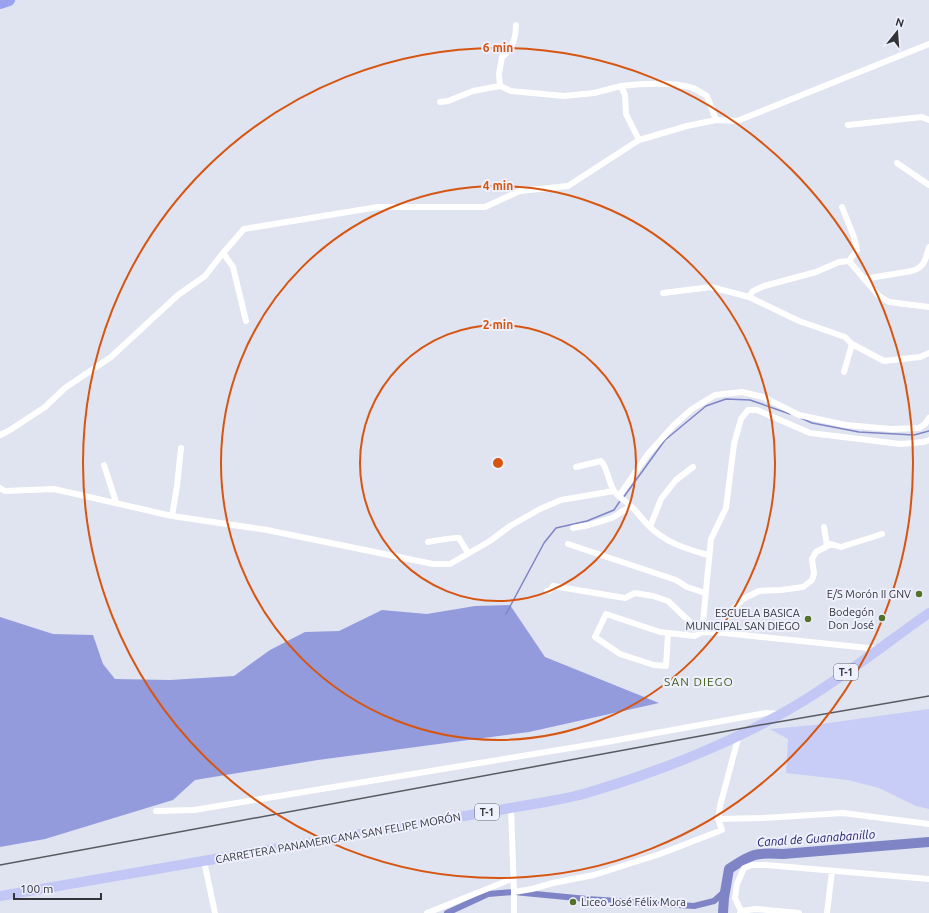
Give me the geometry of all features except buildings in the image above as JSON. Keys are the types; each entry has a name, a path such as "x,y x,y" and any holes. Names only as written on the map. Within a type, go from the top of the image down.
{"highway":[{"path":"0,3 9,0"}],"main road":[{"name":"T-1","path":"781,714 833,681 929,613"},
{"name":"CARRETERA PANAMERICANA SAN FELIPE MORÓN","path":"0,896 512,808 589,792 639,776 695,755 781,714"}],"street":[{"path":"500,86 499,74 502,57 508,53 516,37 516,25"},
{"path":"0,435 45,407 65,388 111,357 178,295 205,276 244,229 378,207 485,207 520,191 568,186 639,140 687,126 716,120 737,121 929,44"},
{"path":"440,102 448,101 473,90 500,86 511,91 564,96 594,93 621,86 639,84 676,85 692,88 707,96 716,120"},
{"path":"621,86 625,95 626,114 639,140"},
{"path":"848,125 922,117 929,120"},
{"path":"897,163 929,185"},
{"path":"749,297 753,291 764,286 816,272 839,262 849,261 857,250 842,207"},
{"path":"864,279 916,270 924,262 929,247"},
{"path":"223,253 233,267 246,320"},
{"path":"849,261 879,296 889,302 929,307"},
{"path":"663,293 711,287 749,297 799,322 845,337 852,344 884,361 920,357 929,354"},
{"path":"844,372 852,344"},
{"path":"0,488 5,491 54,489 172,516 267,530 433,564 450,564 540,509 561,500 618,495 648,454 674,425 692,409 715,395 742,392 763,397 799,415 846,425 891,430 919,428 925,424 929,418"},
{"path":"668,633 666,666 654,665 620,654 595,637 606,614 660,632 695,636 702,629 708,555 711,539 726,508 734,444 741,419 748,410 757,410 810,433 900,444 924,442 929,440"},
{"path":"172,516 178,486 180,448"},
{"path":"576,467 601,461 604,464 608,479 618,495 630,505 650,527 664,538 688,549 708,555"},
{"path":"104,465 116,502"},
{"path":"650,527 661,499 676,480 693,467"},
{"path":"573,528 612,518 630,505"},
{"path":"824,527 827,546"},
{"path":"724,633 727,615 743,599 759,591 803,587 812,580 814,574 812,559 816,552 831,544 841,547 882,534"},
{"path":"428,542 458,538 468,553"},
{"path":"568,544 676,580 687,587 705,593"},
{"path":"547,591 549,591 553,586 625,598 635,593 653,596 668,601 691,623 702,629 724,633 878,649"},
{"path":"156,811 194,810 601,743 766,713 781,714"},
{"path":"514,892 594,875 660,854 722,830 718,819 720,806 739,735"},
{"path":"512,808 514,913"},
{"path":"718,819 843,813 929,824"},
{"path":"204,861 215,913"},
{"path":"799,913 756,909 740,912 735,898 737,884 744,868 752,865 766,865 929,879"},
{"path":"827,913 832,871"},
{"path":"427,913 514,878"}],"shaded area":[{"path":"510,605 545,657 659,703 529,732 318,760 195,780 173,800 45,839 0,847 0,617 53,634 93,635 103,664 115,679 170,680 234,676 270,650 305,632 339,631 382,610 427,614 475,606"},
{"path":"929,709 929,809 916,806 879,788 848,780 786,773 788,739 770,729 814,725"}],"waterway":[{"path":"623,498 665,440 706,406 726,399 750,400 790,414"},
{"path":"801,418 812,423 859,432 914,435 929,431"},
{"path":"506,614 544,543 556,528 587,521 614,510 620,501"},
{"name":"Canal de Guanabanillo","path":"723,913 729,869 754,855 929,842"},
{"path":"447,913 488,894 514,892 587,899 694,906 714,901 725,891"}],"railway":[{"path":"0,865 760,725 929,696"}],"place":[{"name":"E/S Morón II GNV","path":"919,594"},
{"name":"Bodegón Don José","path":"882,618"},
{"name":"ESCUELA BASICA MUNICIPAL SAN DIEGO","path":"808,619"},
{"name":"Liceo José Félix Mora","path":"573,902"}],"district":[{"name":"SAN DIEGO","path":"699,681"}]}
